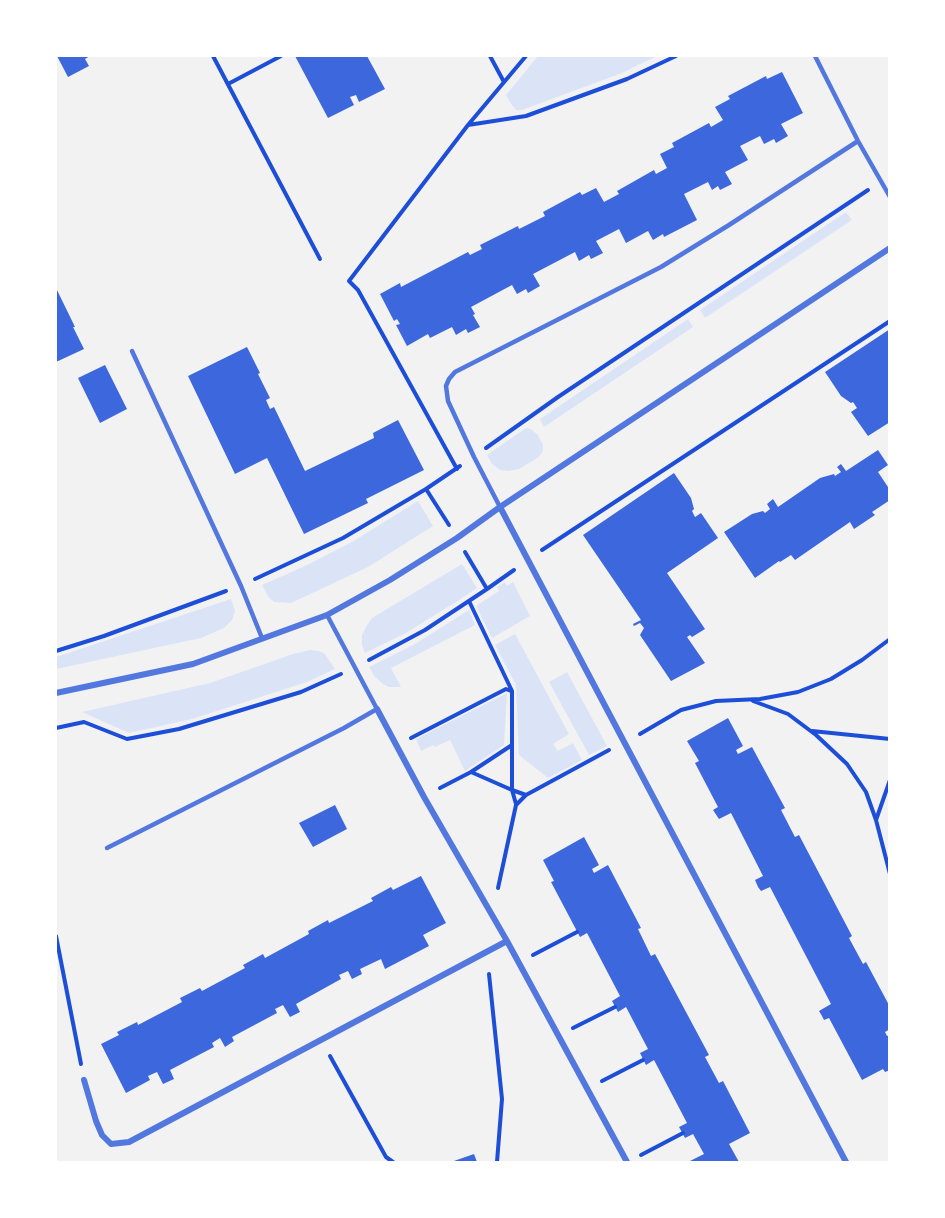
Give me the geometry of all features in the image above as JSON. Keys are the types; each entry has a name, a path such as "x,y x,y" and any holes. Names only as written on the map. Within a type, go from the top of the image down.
{"street":[{"path":"56,693 194,664 327,615 390,580 457,538 500,507 890,248"},
{"path":"500,507 846,1162"},
{"path":"377,710 507,941 627,1162"},
{"path":"84,1080 102,1135 111,1144 129,1142 507,941"}],"lane":[{"path":"815,56 858,141 890,197"},
{"path":"500,507 448,401 446,387 449,379 456,372 661,267 858,141"},
{"path":"132,351 241,586 262,638"},
{"path":"107,849 377,710 327,615"}],"path":[{"path":"213,56 320,259"},
{"path":"228,84 281,56"},
{"path":"490,56 504,82"},
{"path":"457,469 358,290 349,281 468,125 526,56"},
{"path":"468,125 526,116 627,79 675,56"},
{"path":"426,489 474,458 558,397 880,182"},
{"path":"56,651 241,586"},
{"path":"56,728 84,722 127,739 179,729 301,692 425,630 487,589"},
{"path":"469,601 512,691 513,790 516,805 492,915"},
{"path":"516,805 526,795 681,710 716,701 760,699 798,692 831,679 890,639"},
{"path":"396,745 506,689 512,691"},
{"path":"749,700 788,714 811,731 847,764 866,792 890,874"},
{"path":"811,731 890,739"},
{"path":"424,797 471,772 512,746"},
{"path":"471,772 526,795"},
{"path":"876,820 890,780"},
{"path":"529,957 577,932"},
{"path":"56,936 84,1080"},
{"path":"489,974 502,1099 497,1162"},
{"path":"567,1031 615,1007"},
{"path":"321,1040 386,1157 393,1162"},
{"path":"596,1084 644,1059"},
{"path":"634,1158 683,1133"}],"shaded area":[{"path":"538,56 657,56 622,73 522,110 516,110 506,95"},
{"path":"846,212 852,220 705,318 700,310"},
{"path":"688,319 693,327 544,427 540,419"},
{"path":"526,428 538,435 543,445 543,451 539,457 519,469 508,471 500,470 492,464 487,455"},
{"path":"418,501 433,526 368,567 291,603 274,602 269,598 262,585 352,542"},
{"path":"462,564 477,588 406,633 365,653 362,635 372,618"},
{"path":"505,582 507,586 513,582 530,616 492,638 476,606 499,591 497,587"},
{"path":"231,599 235,611 232,620 224,628 201,638 56,669 56,657"},
{"path":"469,610 475,625 391,668 401,687 389,687 375,677 369,667 415,644"},
{"path":"515,634 569,734 553,744 558,751 573,743 582,760 548,778 519,755 516,685 495,645"},
{"path":"310,650 325,654 335,669 307,682 192,719 129,733 82,712 210,683"},
{"path":"567,672 607,746 589,755 549,682"},
{"path":"507,693 504,745 465,771 450,740 421,751 416,739"}],"building":[{"path":"57,56 90,56 85,59 89,66 68,77"},
{"path":"295,56 367,56 385,89 359,102 356,95 350,97 354,105 328,118"},
{"path":"782,72 803,113 781,124 788,136 776,143 774,139 764,144 760,136 740,146 748,160 725,172 732,184 720,190 718,186 712,190 708,182 684,194 697,220 664,237 663,234 653,240 648,231 626,243 619,229 596,241 603,253 591,259 589,255 579,261 575,252 533,274 540,286 528,293 526,289 517,294 512,285 471,307 480,327 468,333 466,329 456,335 452,327 430,338 428,334 407,346 396,325 400,324 397,319 394,321 380,294 400,283 401,287 468,252 470,255 482,249 480,245 518,226 519,229 545,216 543,212 580,192 582,195 596,188 604,202 619,194 617,191 654,170 656,174 667,168 660,154 674,147 672,143 709,123 711,127 723,120 715,107 730,99 728,96 766,76 767,79"},
{"path":"56,288 84,349 56,362"},
{"path":"890,329 890,422 868,436 851,412 857,408 853,402 841,396 825,372"},
{"path":"247,347 270,398 266,400 270,409 274,407 305,471 374,438 373,433 398,420 424,470 366,499 368,503 304,534 267,458 235,474 188,376"},
{"path":"105,365 127,409 100,423 78,378"},
{"path":"878,450 888,465 878,472 890,490 890,500 872,512 875,515 854,529 850,522 795,560 791,555 755,578 724,532 752,514 763,511 765,513 770,509 767,504 773,499 778,507 820,478 834,474 835,476 841,472 837,467 841,464 846,471"},
{"path":"674,473 691,498 695,517 701,513 718,538 667,573 705,629 692,637 690,635 687,637 705,663 671,681 640,635 644,628 640,623 634,626 633,624 641,620 583,535"},
{"path":"728,718 743,746 736,750 738,754 752,747 785,808 781,810 795,837 799,835 852,936 849,938 863,964 866,962 890,1007 890,1029 885,1032 887,1036 890,1035 890,1070 885,1072 883,1069 862,1080 829,1018 824,1020 819,1011 831,1004 770,887 761,891 758,887 755,880 763,876 731,813 719,819 713,810 718,807 695,763 699,761 687,741"},
{"path":"335,805 347,829 313,847 299,823"},
{"path":"584,837 599,865 592,869 594,873 608,865 641,928 638,929 651,956 655,954 709,1055 705,1057 719,1083 723,1081 750,1133 729,1144 739,1162 688,1162 704,1154 693,1134 685,1138 679,1127 687,1123 654,1060 646,1065 640,1053 648,1049 626,1007 618,1012 612,1001 620,996 587,933 580,937 551,882 554,881 543,860"},
{"path":"421,876 446,923 423,935 429,946 385,969 381,959 360,969 362,974 352,979 348,971 339,975 341,979 296,1004 300,1012 290,1017 283,1005 275,1009 277,1013 232,1037 234,1041 225,1047 220,1038 212,1043 214,1047 170,1070 174,1079 163,1084 157,1072 148,1076 150,1080 126,1093 101,1044 119,1035 117,1032 137,1022 138,1025 182,1002 180,998 200,988 202,991 245,968 243,965 263,954 265,958 309,934 308,931 328,920 329,923 373,901 371,898 391,887 393,890"},
{"path":"474,1154 477,1162 451,1162"}]}
